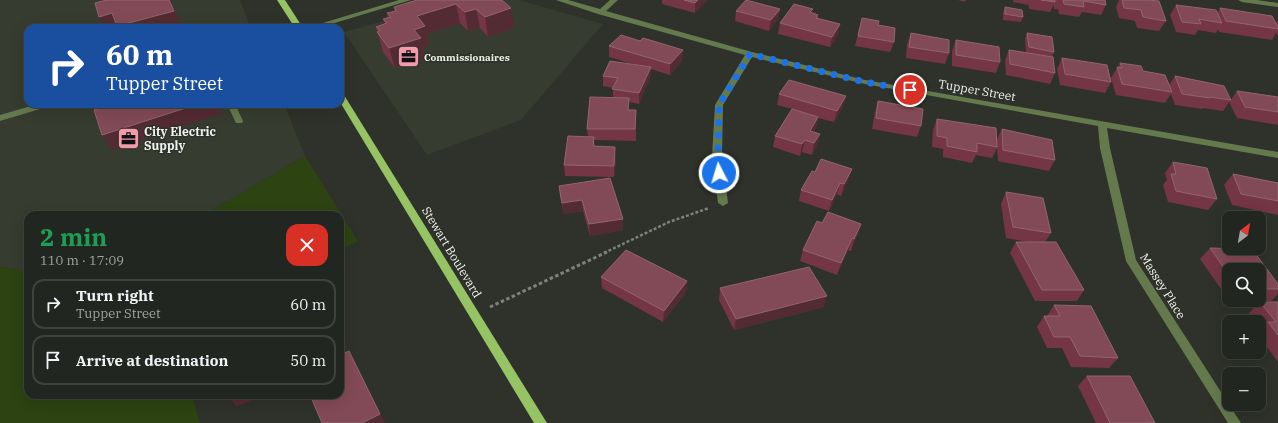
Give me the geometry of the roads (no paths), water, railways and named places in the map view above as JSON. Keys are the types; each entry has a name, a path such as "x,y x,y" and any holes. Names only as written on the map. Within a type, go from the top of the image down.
{"main road":[{"path":"282,0 297,24"},
{"name":"Stewart Boulevard","path":"344,102 541,423"}],"street":[{"path":"324,24 408,0"},
{"name":"Tupper Street","path":"560,0 750,54 865,82 1278,155"},
{"path":"601,12 614,0"},
{"path":"1242,0 1278,5"},
{"path":"723,203 718,157 719,105 750,54"},
{"path":"0,118 34,108"},
{"path":"233,108 239,121"},
{"name":"Massey Place","path":"1102,124 1105,148 1130,261 1234,423"}],"place":[{"name":"Commissionaires","path":"408,57"},
{"name":"City Electric Supply","path":"129,138"}]}
